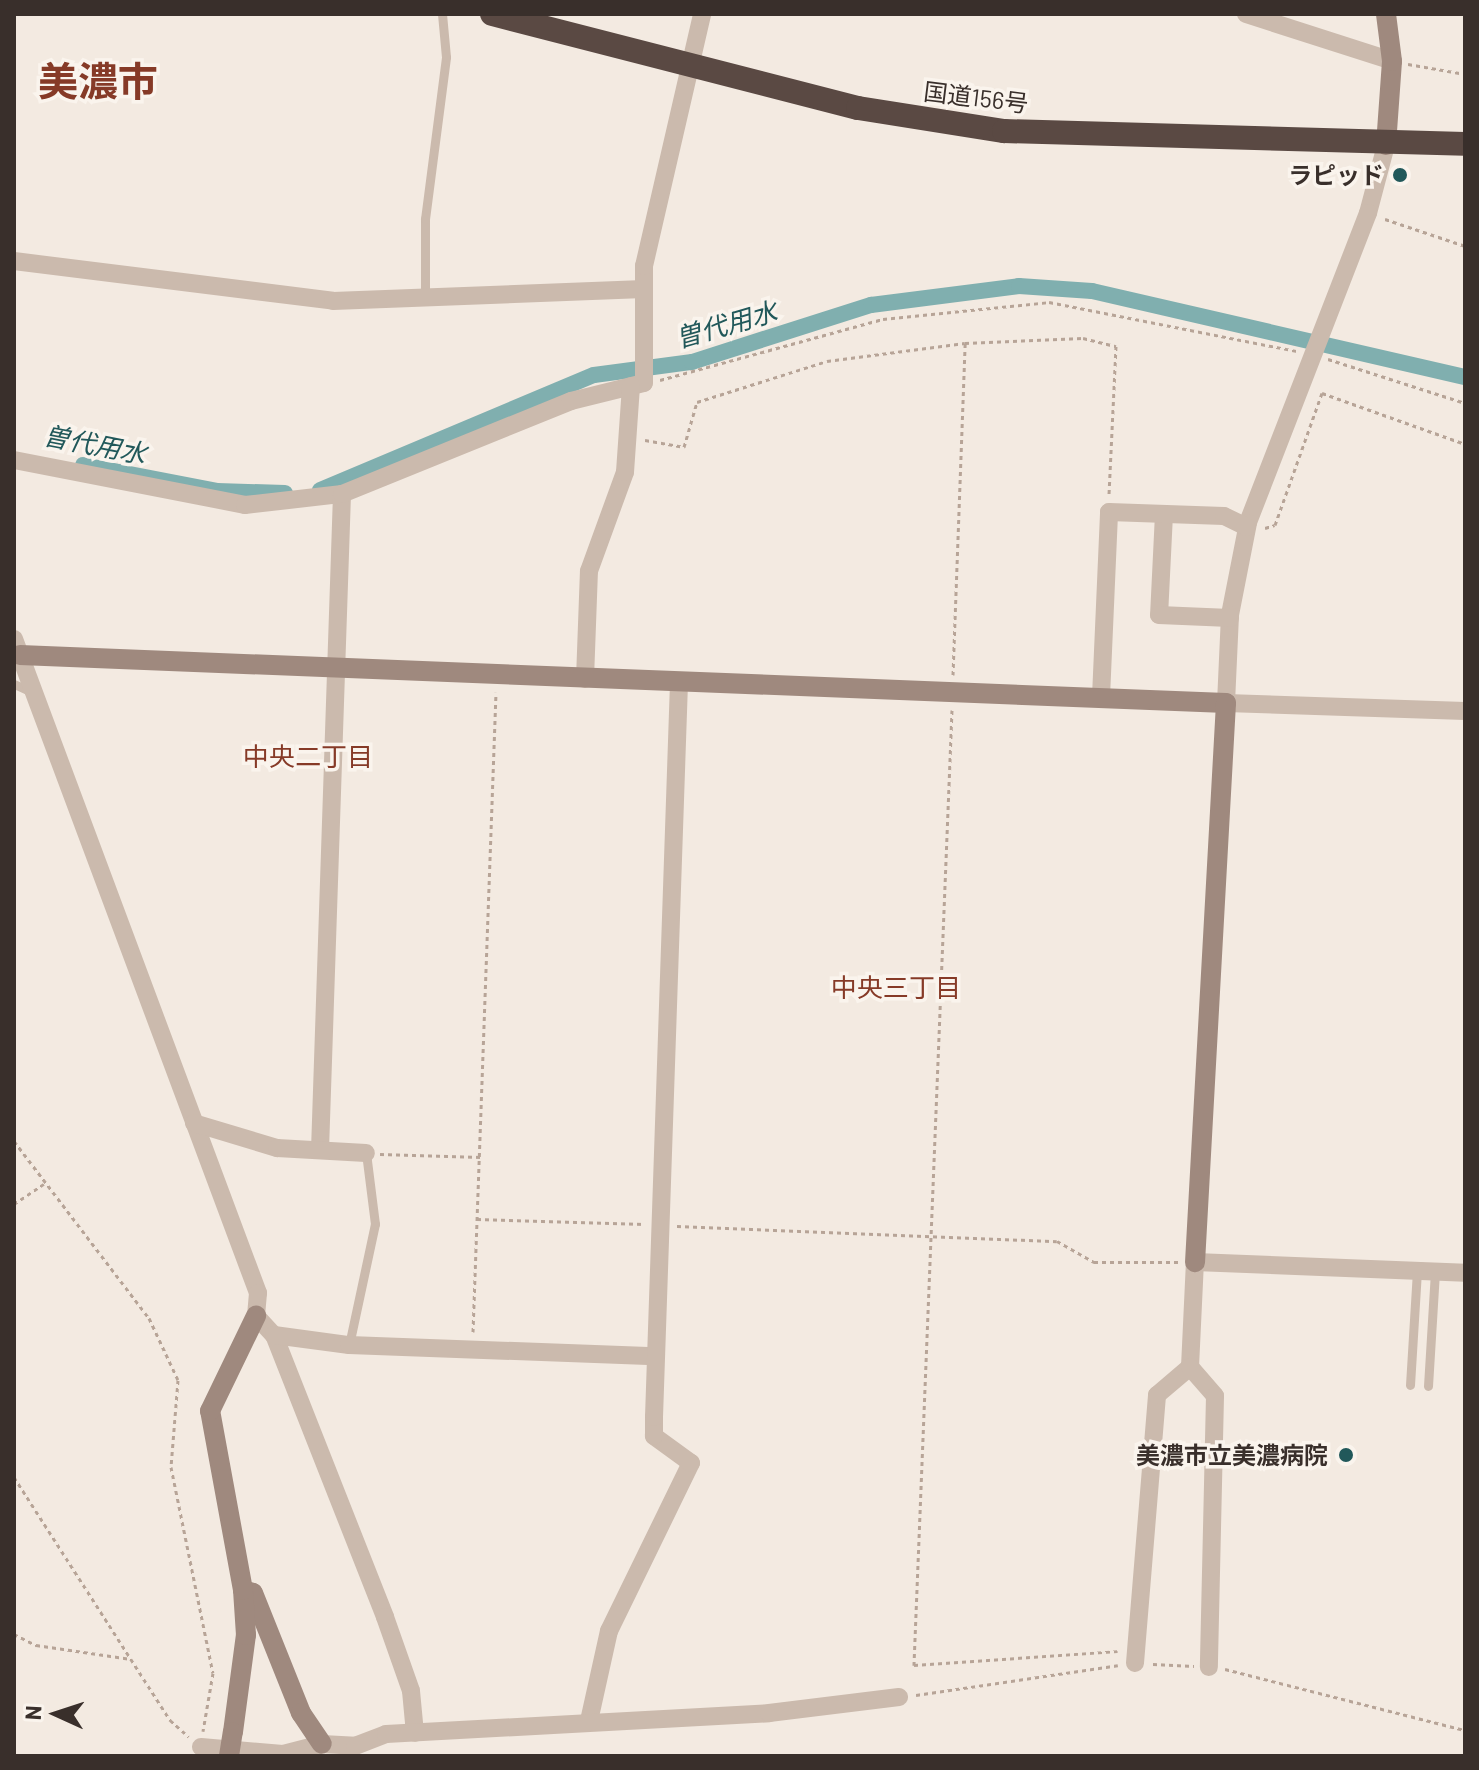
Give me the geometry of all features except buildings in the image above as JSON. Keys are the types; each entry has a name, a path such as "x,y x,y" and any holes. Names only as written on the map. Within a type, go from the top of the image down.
{"highway":[{"name":"国道156号","path":"492,14 556,22 690,65 858,108 1004,131 1386,145 1465,144"}],"street":[{"path":"585,679 589,571 630,438 645,358 644,289 702,14"},
{"path":"1246,14 1392,61"},
{"path":"1209,1667 1215,1396 1190,1367 1230,618 1248,525 1368,213 1386,145 1392,61 1386,14"},
{"path":"14,261 259,297 425,296 644,289"},
{"path":"14,460 231,503 342,494 571,401 638,385"},
{"path":"320,1149 341,672 342,494"},
{"path":"1101,697 1109,512 1224,516 1248,525"},
{"path":"1164,514 1159,615 1230,618"},
{"path":"229,1756 246,1635 243,1590 210,1411 256,1316 258,1293 22,687 17,647 341,672 1465,711"},
{"path":"589,1721 609,1631 691,1463 654,1436 679,682"},
{"path":"194,1123 277,1148 366,1153"},
{"path":"1195,1262 1465,1273"},
{"path":"256,1316 274,1335 395,1647 415,1733"},
{"path":"274,1335 349,1345 655,1356"},
{"path":"1135,1657 1157,1395 1190,1367"},
{"path":"243,1590 253,1593 301,1713 322,1744"},
{"path":"201,1747 283,1754 322,1744 355,1746 415,1733 769,1713 899,1697"}],"lane":[{"path":"425,296 425,219 446,57 442,14"},
{"path":"349,1345 375,1224 366,1153"},
{"path":"1410,1385 1426,1271"},
{"path":"1426,1271 1428,1386"}],"path":[{"path":"1392,61 1465,74"},
{"path":"1368,213 1465,246"},
{"path":"638,385 883,319 1049,302 1195,325 1315,355 1465,403"},
{"path":"630,438 684,447 697,402 827,361 965,343 1051,336 1116,346 1109,512"},
{"path":"965,343 914,1665 1135,1657 1305,1684 1465,1730"},
{"path":"1248,525 1275,525 1322,393 1329,390 1465,444"},
{"path":"472,1351 496,676"},
{"path":"14,1141 149,1318 178,1380 171,1467 213,1673 201,1747"},
{"path":"366,1153 481,1157"},
{"path":"14,1204 44,1183"},
{"path":"477,1219 1057,1241 1094,1262 1195,1262"},
{"path":"14,1477 170,1720 201,1747"},
{"path":"14,1634 36,1645 131,1659"},
{"path":"899,1697 1135,1657"}],"waterway":[{"name":"曽代用水","path":"320,490 594,375 692,362 871,305 1019,286 1092,291 1465,377"},
{"name":"曽代用水","path":"83,465 217,491 285,493"}],"place":[{"name":"ラピッド","path":"1400,175"},
{"name":"美濃市立美濃病院","path":"1346,1455"}],"district":[{"name":"美濃市","path":"98,80"},
{"name":"中央二丁目","path":"308,756"},
{"name":"中央三丁目","path":"896,987"}]}
